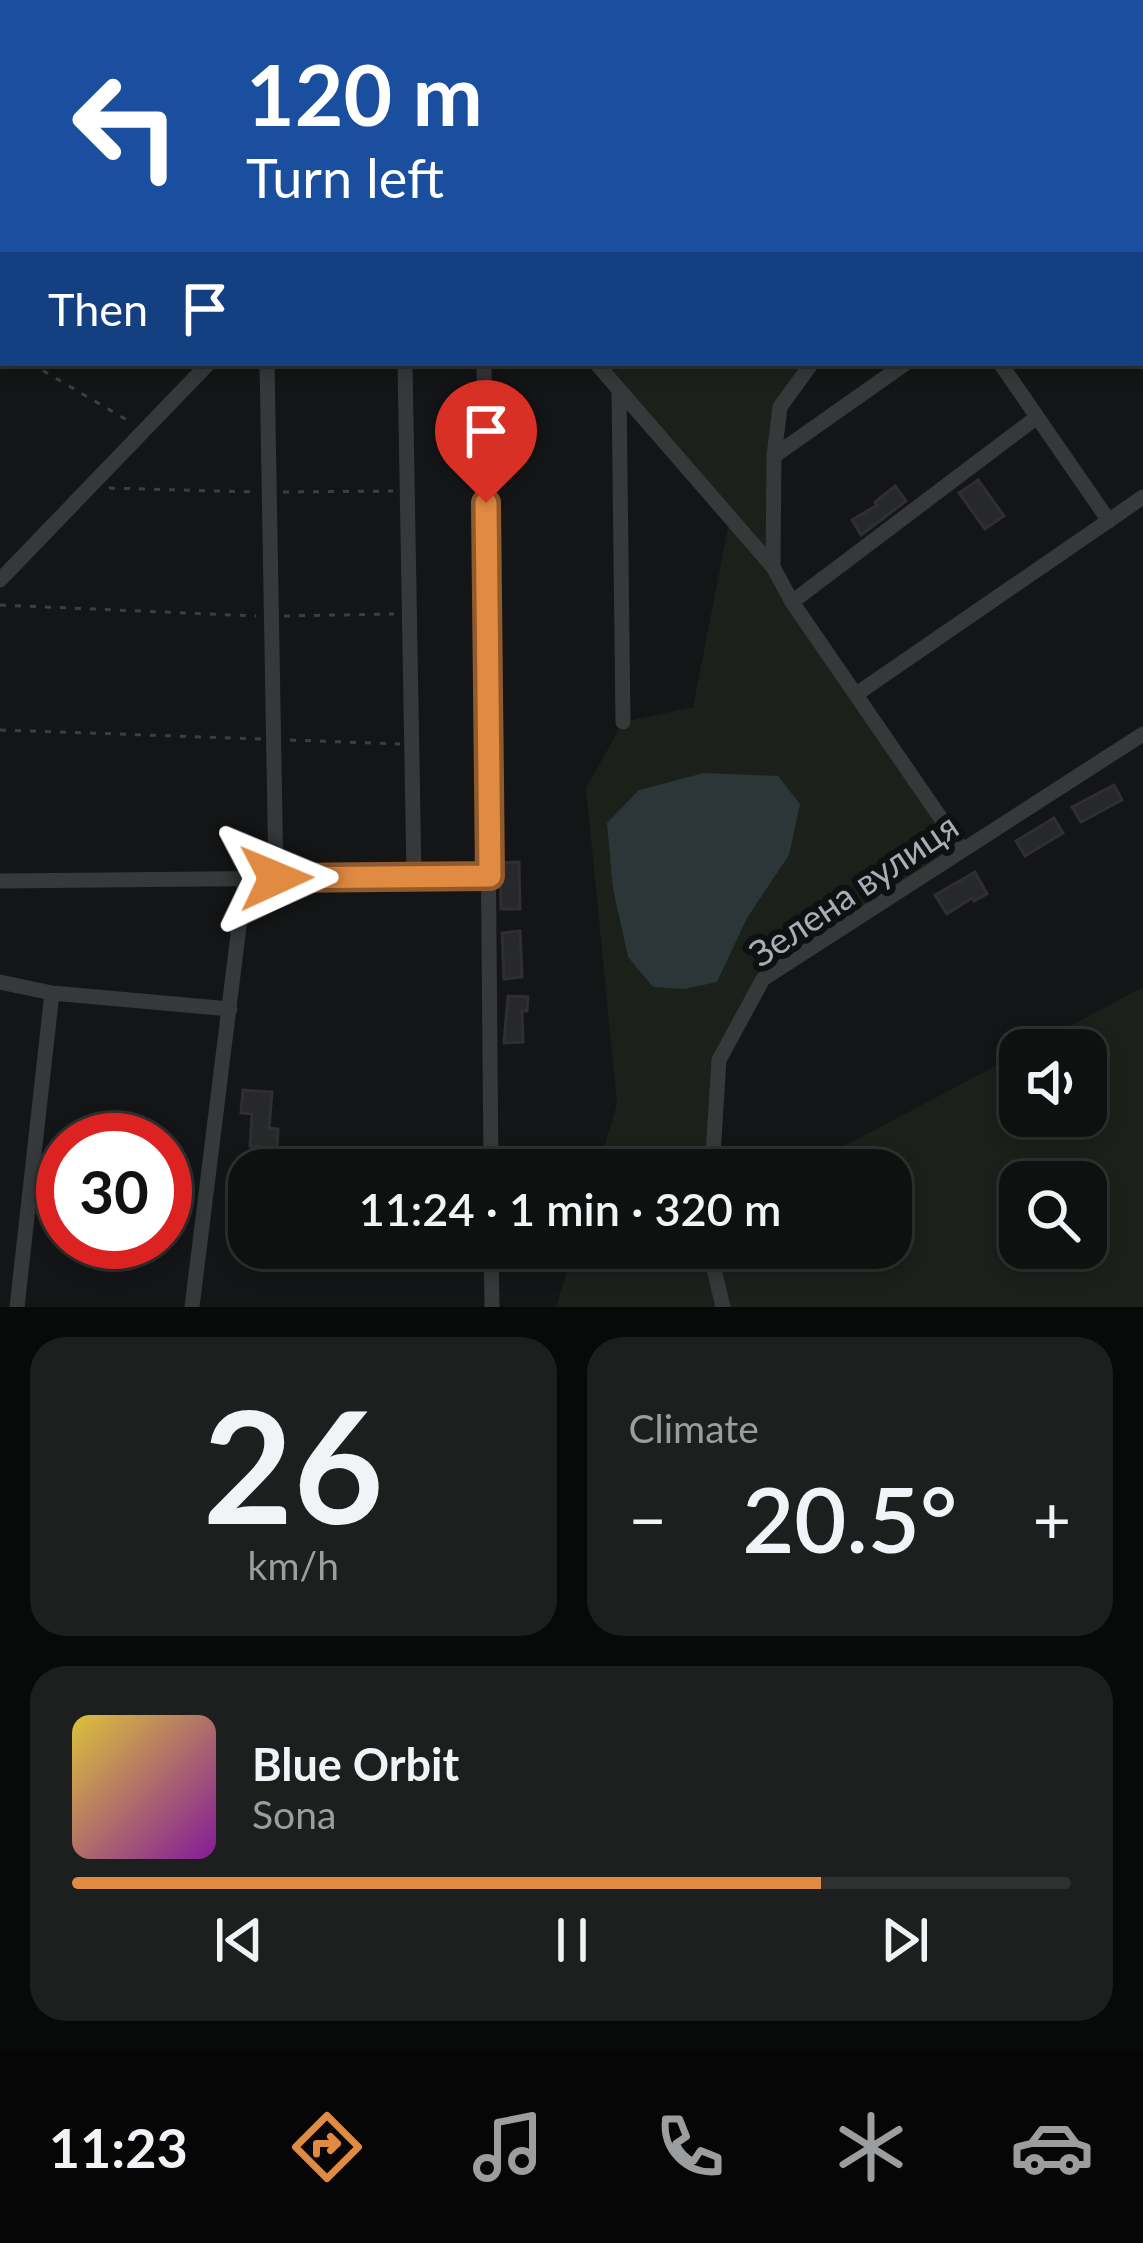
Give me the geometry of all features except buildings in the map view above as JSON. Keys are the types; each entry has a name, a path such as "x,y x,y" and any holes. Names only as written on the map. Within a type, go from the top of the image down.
{"street":[{"path":"0,580 206,366"},
{"path":"267,366 276,878"},
{"path":"405,366 414,876"},
{"path":"484,366 491,1149"},
{"path":"599,366 773,567 792,602 962,849"},
{"path":"773,567 774,456 780,407 810,366"},
{"path":"774,456 902,366"},
{"path":"1002,366 1109,520"},
{"path":"619,390 623,722"},
{"path":"792,602 1037,417"},
{"path":"858,694 1143,497"},
{"name":"Зелена вулиця","path":"713,1149 719,1060 763,980 1143,734"},
{"path":"0,881 490,876"},
{"path":"192,1307 245,878"},
{"path":"0,982 52,992 230,1009"},
{"path":"16,1307 52,992"},
{"path":"491,1269 491,1307"},
{"path":"714,1269 723,1307"}],"path":[{"path":"35,366 144,430"},
{"path":"89,488 407,490"},
{"path":"0,605 271,617 409,614"},
{"path":"0,730 412,744"}],"shaded area":[{"path":"599,366 810,366 780,407 773,567 962,849 763,980 719,1060 713,1149 603,1149 617,1104 586,788 623,722 693,707 730,517"},
{"path":"704,773 778,776 800,804 789,855 747,918 717,982 684,989 653,987 628,957 613,889 607,823 639,790"},
{"path":"1143,987 1143,1307 556,1307 568,1269 912,1269 912,1149 839,1149 999,1064 999,1137 1107,1137 1107,1029 1064,1029"}],"route":[{"path":"276,878 490,876 486,503"}]}
